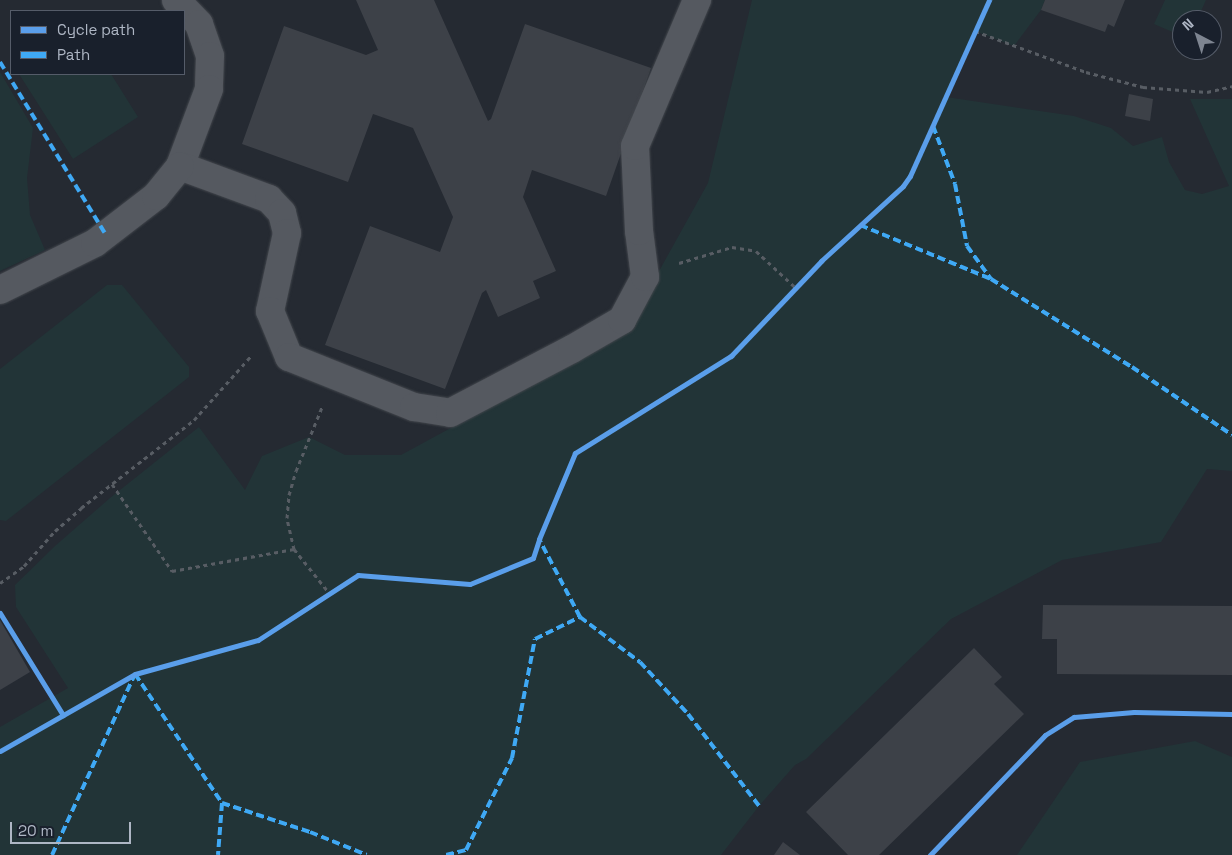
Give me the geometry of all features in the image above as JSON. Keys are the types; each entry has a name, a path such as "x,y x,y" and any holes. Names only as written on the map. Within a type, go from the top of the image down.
{"lane":[{"path":"0,290 95,243 156,196 180,166 210,89 210,56 199,24 176,0"},
{"path":"180,166 269,199 282,213 287,234 270,311 289,357 414,407 450,413 572,349 622,320 645,277 639,231 635,146 697,0"}],"path":[{"path":"971,39 979,23"},
{"path":"975,31 1086,72 1143,88 1207,92 1232,86"},
{"path":"645,277 691,258 732,247 756,251 796,288"},
{"path":"789,294 802,281"},
{"path":"0,583 24,566 55,531 194,420 248,359 280,334"},
{"path":"330,594 294,549 287,518 289,496 296,471 335,376"},
{"path":"112,484 172,571 294,549"},
{"path":"322,599 337,589"}],"shaded area":[{"path":"752,0 1045,0 1041,10 1014,46 975,31 946,97 1074,116 1111,128 1133,146 1162,137 1169,162 1185,190 1202,194 1229,186 1190,99 1232,99 1232,471 1207,469 1161,542 1062,560 951,619 806,759 795,765 759,806 721,855 0,855 0,727 68,688 16,607 15,585 55,546 110,498 199,427 245,490 262,456 309,437 345,455 401,455 624,334 708,183"},
{"path":"1165,0 1206,0 1202,10 1172,10 1172,32 1154,24"},
{"path":"0,72 33,128 27,178 30,215 45,250 0,271"},
{"path":"20,75 112,75 138,117 73,159"},
{"path":"107,285 122,285 189,367 189,377 6,521 0,520 0,369"},
{"path":"1195,741 1232,757 1232,855 1017,855 1080,762"}],"building":[{"path":"356,0 434,0 488,121 491,119 525,24 651,68 606,196 532,170 523,197 556,271 533,281 540,298 498,317 486,290 482,293 445,389 325,345 370,226 440,252 453,217 413,128 373,114 348,182 242,144 284,26 366,55 378,50"},
{"path":"1045,0 1125,0 1114,27 1108,24 1105,32 1041,10"},
{"path":"1129,94 1153,99 1150,121 1125,116"},
{"path":"1043,605 1232,606 1232,675 1057,674 1057,639 1042,639"},
{"path":"0,620 30,672 0,690"},
{"path":"974,648 1002,677 994,684 1024,714 879,855 848,855 806,812"},
{"path":"783,842 800,855 774,855"}],"marked path":[{"path":"0,62 106,235"},
{"path":"933,126 955,184 967,246 991,279"},
{"path":"860,225 991,279 1132,367 1232,435"},
{"path":"446,855 466,850 512,758 535,639 580,617 539,539"},
{"path":"580,617 640,662 688,714 759,806"},
{"path":"52,855 135,674 222,803 218,855"},
{"path":"222,803 310,832 367,855"}],"cycle path":[{"path":"0,751 135,674 258,640 358,575 470,584 533,558 575,453 731,356 821,261 903,186 910,176 989,0"},
{"path":"0,613 63,715"},
{"path":"930,855 1045,735 1074,717 1134,712 1232,714"}]}
